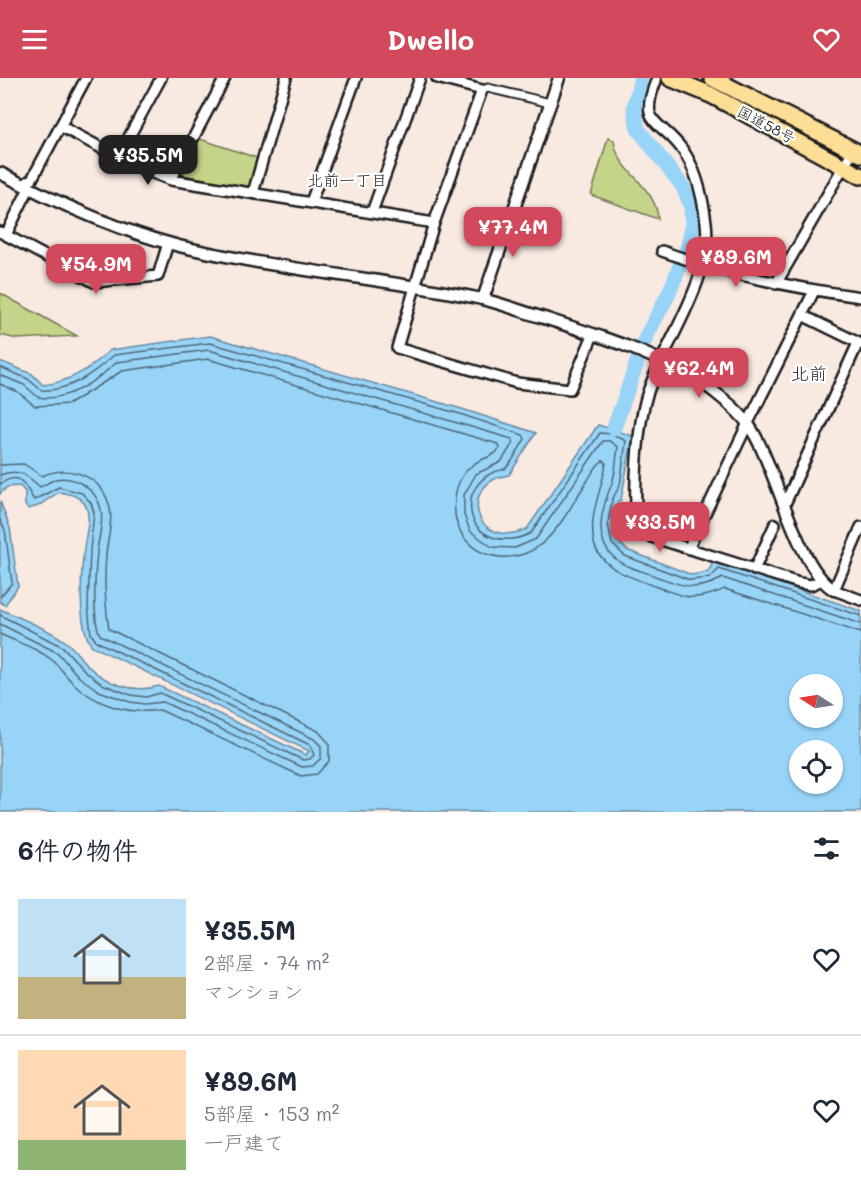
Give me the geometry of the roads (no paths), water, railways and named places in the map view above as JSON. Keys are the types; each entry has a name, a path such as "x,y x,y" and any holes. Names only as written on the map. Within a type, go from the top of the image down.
{"highway":[{"name":"国道58号","path":"712,78 857,152"},
{"name":"国道58号","path":"663,79 711,95 861,176"}],"street":[{"path":"86,78 3,234 94,282 158,276 168,243"},
{"path":"118,157 161,78"},
{"path":"171,180 225,78"},
{"path":"253,193 286,78"},
{"path":"311,202 356,78"},
{"path":"372,212 420,78"},
{"path":"437,78 482,90 488,87 550,103"},
{"path":"483,299 559,78"},
{"path":"663,79 649,98 652,118 681,148 699,191 706,233 700,265 648,390 634,494 639,533 806,585 822,580"},
{"path":"482,90 434,223 397,348 517,383 570,389 594,334"},
{"path":"60,126 118,157 171,180 434,223"},
{"path":"776,284 844,167 857,152"},
{"path":"0,173 76,210 168,243 224,256 483,299 594,334 659,360 707,387 748,423 771,469 784,506 822,580 834,590 861,600"},
{"path":"662,251 700,265 776,284 861,297"},
{"path":"689,548 814,291"},
{"path":"784,506 860,343 802,315"},
{"path":"754,570 775,524"},
{"path":"834,590 861,527"}],"water":[{"path":"210,336 462,409 536,433 509,475 493,480 483,489 478,501 478,513 484,524 494,531 508,534 527,529 598,425 633,436 614,525 617,540 627,550 692,575 708,572 714,561 861,611 861,812 0,812 0,609 59,637 72,647 95,672 112,682 140,689 159,686 306,755 309,751 92,646 84,626 81,599 88,520 84,503 76,497 59,492 38,506 28,509 25,505 25,492 20,486 7,487 0,494 0,361 32,374 43,385 62,381 96,363 110,350"},
{"path":"0,501 10,528 18,586 5,605 0,602"}],"waterway":[{"path":"614,428 646,337 669,293 688,246 692,227 691,206 683,187 638,129 634,107 641,78"}],"district":[{"name":"北前一丁目","path":"347,180"},
{"name":"北前","path":"809,374"}]}
